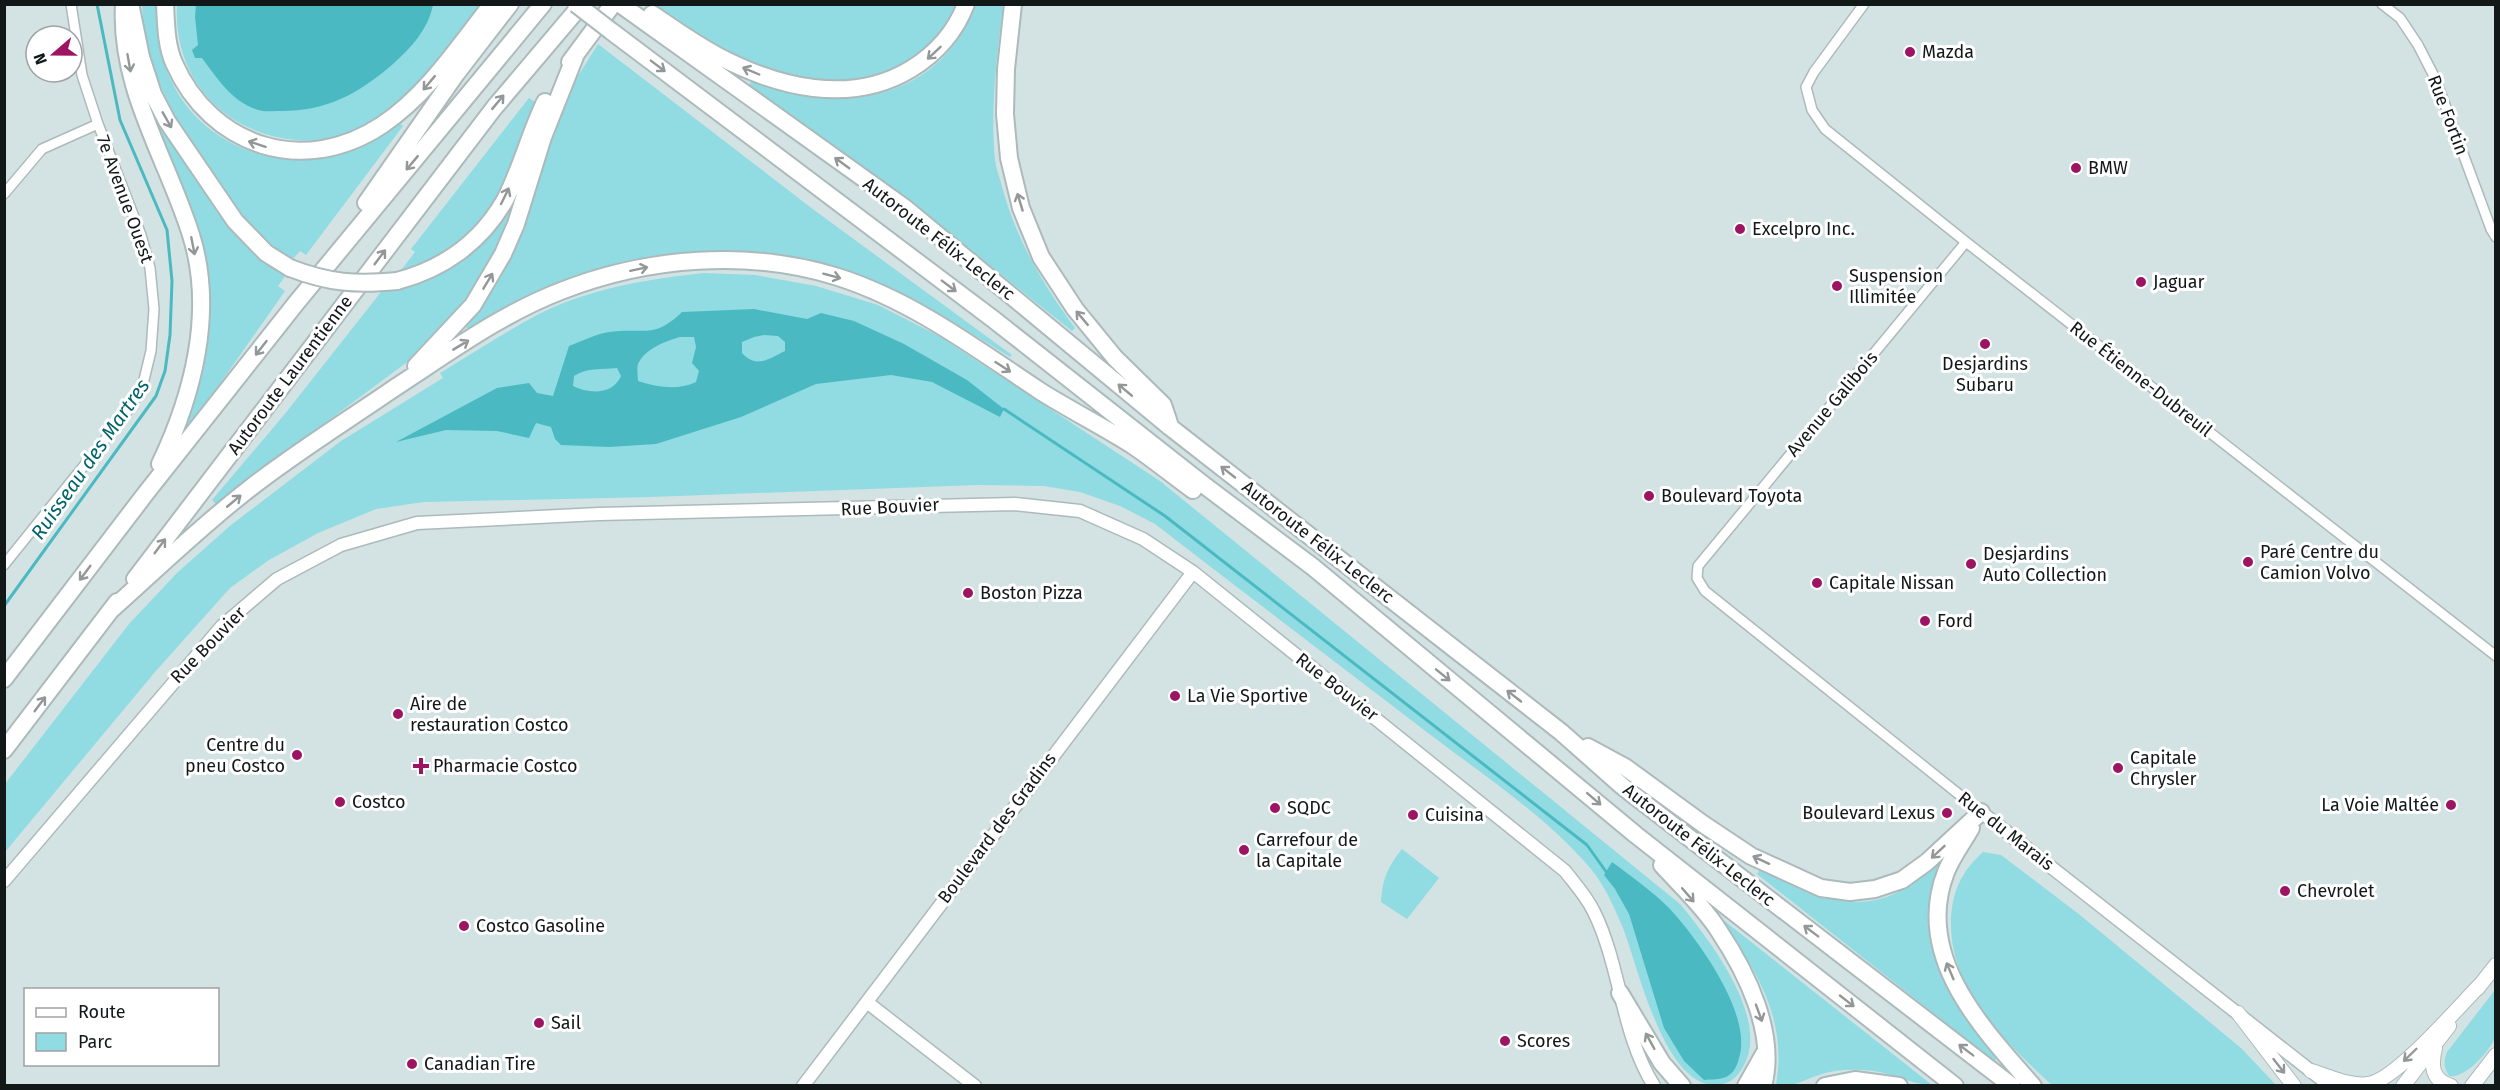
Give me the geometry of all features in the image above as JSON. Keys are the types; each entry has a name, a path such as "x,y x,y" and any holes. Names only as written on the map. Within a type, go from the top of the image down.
{"highway":[{"path":"124,4 123,23 129,67 138,100 191,236 198,270 200,304 199,344 190,380 174,434 146,493"},
{"path":"130,4 153,94 167,120 235,221 266,253 290,268 313,277 340,283 365,284 397,281 444,264 467,247 489,223 505,199 554,84 576,54 619,5 643,9 717,56 758,74 826,90 849,90 877,85 927,60 946,42 966,4"},
{"path":"165,4 166,27 173,61 194,98 241,139 263,147 288,151 324,149 342,145 359,139 381,126 403,110 424,89 492,4"},
{"path":"297,302 456,74 510,4"},
{"name":"Autoroute Laurentienne","path":"4,679 146,493 297,302 543,4"},
{"name":"Autoroute Félix-Leclerc","path":"576,4 1010,333 1313,567 1636,835 1955,1086"},
{"name":"Autoroute Laurentienne","path":"4,750 494,108 582,4"},
{"path":"1013,4 1006,69 1005,114 1009,158 1021,208 1041,257 1075,309 1115,358 1163,405 1170,427"},
{"name":"Autoroute Félix-Leclerc","path":"619,5 905,208 1170,427 1561,732 1622,786 2012,1086"},
{"path":"377,400 449,333 473,305 491,278 516,224 543,137 576,54"},
{"path":"112,609 248,490 339,425 456,348 529,305 591,280 658,265 727,260 764,262 837,277 885,294 933,319 1054,400 1133,446 1255,538 1397,639"},
{"path":"1561,732 1625,767 1702,824 1751,856 1821,888 1850,892 1875,889 1902,880 1927,862 1981,812"},
{"path":"1981,812 1946,872 1939,899 1938,929 1950,974 1966,1004 1985,1032 2033,1086"},
{"path":"1636,835 1719,930 1745,977 1762,1023 1766,1077 1763,1086"},
{"path":"1620,993 1662,1063 1682,1086"},
{"path":"1746,1086 1765,1051"},
{"path":"1825,1086 1855,1080 1899,1086"}],"main road":[{"path":"2403,1086 2496,965"},
{"path":"2311,1071 2354,1084 2369,1084 2384,1079 2407,1059 2481,984"},
{"path":"2238,1013 2294,1086"},
{"path":"2437,1043 2432,1061 2433,1071 2439,1080 2453,1086 2482,1072"},
{"path":"2472,1086 2496,1054"}],"street":[{"name":"7e Avenue Ouest","path":"4,565 124,416 142,388 151,351 154,309 150,268 141,235 98,124 82,75 71,4"},
{"name":"Rue Étienne-Dubreuil","path":"1864,4 1814,72 1806,87 1812,110 1826,129 1966,242 2496,656"},
{"name":"Rue Fortin","path":"2382,4 2400,18 2418,45 2435,78 2491,229 2496,237"},
{"path":"4,194 42,149 98,124"},
{"name":"Avenue Galibois","path":"1698,566 1966,242"},
{"name":"Rue Bouvier","path":"4,881 222,626 277,579 341,545 417,523 598,514 1015,504 1080,511 1143,539 1193,572 1564,871 1594,912 1641,1060 1654,1086"},
{"name":"Rue du Marais","path":"1698,566 1697,578 1705,591 1981,812 2330,1086"},
{"name":"Boulevard des Gradins","path":"803,1086 1193,572"},
{"path":"868,1003 975,1086"}],"green space":[{"path":"142,5 158,5 162,53 177,93 193,114 213,131 235,145 260,154 285,159 312,160 338,155 362,146 398,122 403,126 306,255 300,251 292,260 257,231 220,185 185,134 156,73 144,28"},
{"path":"177,5 481,5 427,73 380,117 354,133 330,140 312,141 269,135 246,126 225,113 207,97 194,78 184,56 178,31"},
{"path":"655,5 958,5 945,27 930,45 911,59 891,70 869,77 845,81 821,81 788,76 747,61 702,37"},
{"path":"976,5 1003,5 993,121 996,167 1008,207 1023,243 1041,278 1075,328 1072,331 964,245 749,85 752,80 786,91 819,97 852,97 883,92 912,81 937,63 959,38"},
{"path":"598,44 814,210 1012,355 1010,357 907,296 854,274 813,262 728,253 685,254 643,259 602,268 539,292 470,331 466,327 499,278 512,251 553,133 573,84"},
{"path":"529,98 538,104 522,146 504,187 480,225 465,241 442,258 399,273 415,252 411,249"},
{"path":"163,125 202,188 231,226 248,244 286,275 278,286 285,291 191,425 186,422 202,375 207,348 209,294 157,127"},
{"path":"516,196 518,197 498,251 470,297 418,354 216,504 212,500 284,415 381,292 423,282 461,261 492,232"},
{"path":"704,273 755,275 816,286 878,305 939,336 1160,481 1680,904 1720,958 1743,1003 1749,1025 1750,1046 1739,1073 1733,1079 1716,1085 1698,1080 1682,1067 1656,1022 1623,928 1605,890 1574,850 1536,815 1155,524 1120,506 1080,492 1044,486 977,485 651,497 424,502 376,509 318,533 269,560 230,588 155,672 5,852 5,784 129,624 177,573 231,525 341,441 443,378 440,373 539,314 599,291 662,278"},
{"path":"1402,849 1439,878 1407,919 1381,902 1387,874"},
{"path":"1983,852 2001,855 2080,915 2241,1048 2276,1085 2052,1085 1984,1014 1960,971 1953,948 1951,913 1955,893 1963,875"},
{"path":"1939,858 1943,862 1937,874 1932,896 1931,925 1999,1056 1994,1061 1757,874 1760,869 1809,892 1832,899 1854,902 1876,900 1897,893 1918,879"},
{"path":"1717,915 1932,1085 1872,1071 1839,1070 1794,1084 1776,1085 1778,1060 1773,1015 1756,974"},
{"path":"2495,990 2497,1028 2492,1044 2469,1069 2455,1076 2449,1076 2445,1064 2447,1052"}],"shaded area":[{"path":"196,4 433,5 423,30 413,44 393,64 366,85 340,100 325,105 294,111 268,111 258,110 240,101 226,88 202,58 195,58 192,50 198,45"},
{"path":"754,309 807,319 821,313 854,321 904,344 967,380 1004,409 1000,417 932,382 891,375 816,384 741,417 656,444 609,447 561,445 555,439 551,427 536,423 529,438 497,431 446,430 396,442 497,388 529,383 537,393 553,396 569,346 609,332 655,329 672,321 682,312","holes":["764,335 778,336 785,342 785,351 758,362 747,358 742,353 742,342","680,337 694,337 696,347 692,363 699,371 696,382 667,387 638,381 639,362 657,346","617,368 621,376 607,390 593,391 573,386 574,376 589,370"]},
{"path":"1612,862 1669,908 1694,938 1720,978 1731,1000 1741,1040 1737,1065 1726,1077 1704,1080 1684,1061 1664,1028 1629,914 1604,875"}],"waterway":[{"name":"Ruisseau des Martres","path":"4,606 156,396 165,371 170,335 172,281 167,230 120,120 97,4"},
{"path":"1004,409 1165,516 1587,845 1607,873"}],"place":[{"name":"Mazda","path":"1910,52"},
{"name":"BMW","path":"2076,168"},
{"name":"Excelpro Inc.","path":"1740,229"},
{"name":"Jaguar","path":"2141,282"},
{"name":"Suspension Illimitée","path":"1837,286"},
{"name":"Desjardins Subaru","path":"1985,344"},
{"name":"Boulevard Toyota","path":"1649,496"},
{"name":"Paré Centre du Camion Volvo","path":"2248,562"},
{"name":"Desjardins Auto Collection","path":"1971,564"},
{"name":"Capitale Nissan","path":"1817,583"},
{"name":"Boston Pizza","path":"968,593"},
{"name":"Ford","path":"1925,621"},
{"name":"La Vie Sportive","path":"1175,696"},
{"name":"Aire de restauration Costco","path":"398,714"},
{"name":"Centre du pneu Costco","path":"297,755"},
{"name":"Pharmacie Costco","path":"421,766"},
{"name":"Capitale Chrysler","path":"2118,768"},
{"name":"Costco","path":"340,802"},
{"name":"La Voie Maltée","path":"2451,805"},
{"name":"SQDC","path":"1275,808"},
{"name":"Boulevard Lexus","path":"1947,813"},
{"name":"Cuisina","path":"1413,815"},
{"name":"Carrefour de la Capitale","path":"1244,850"},
{"name":"Chevrolet","path":"2285,891"},
{"name":"Costco Gasoline","path":"464,926"},
{"name":"Sail","path":"539,1023"},
{"name":"Scores","path":"1505,1041"},
{"name":"Canadian Tire","path":"412,1064"}]}
